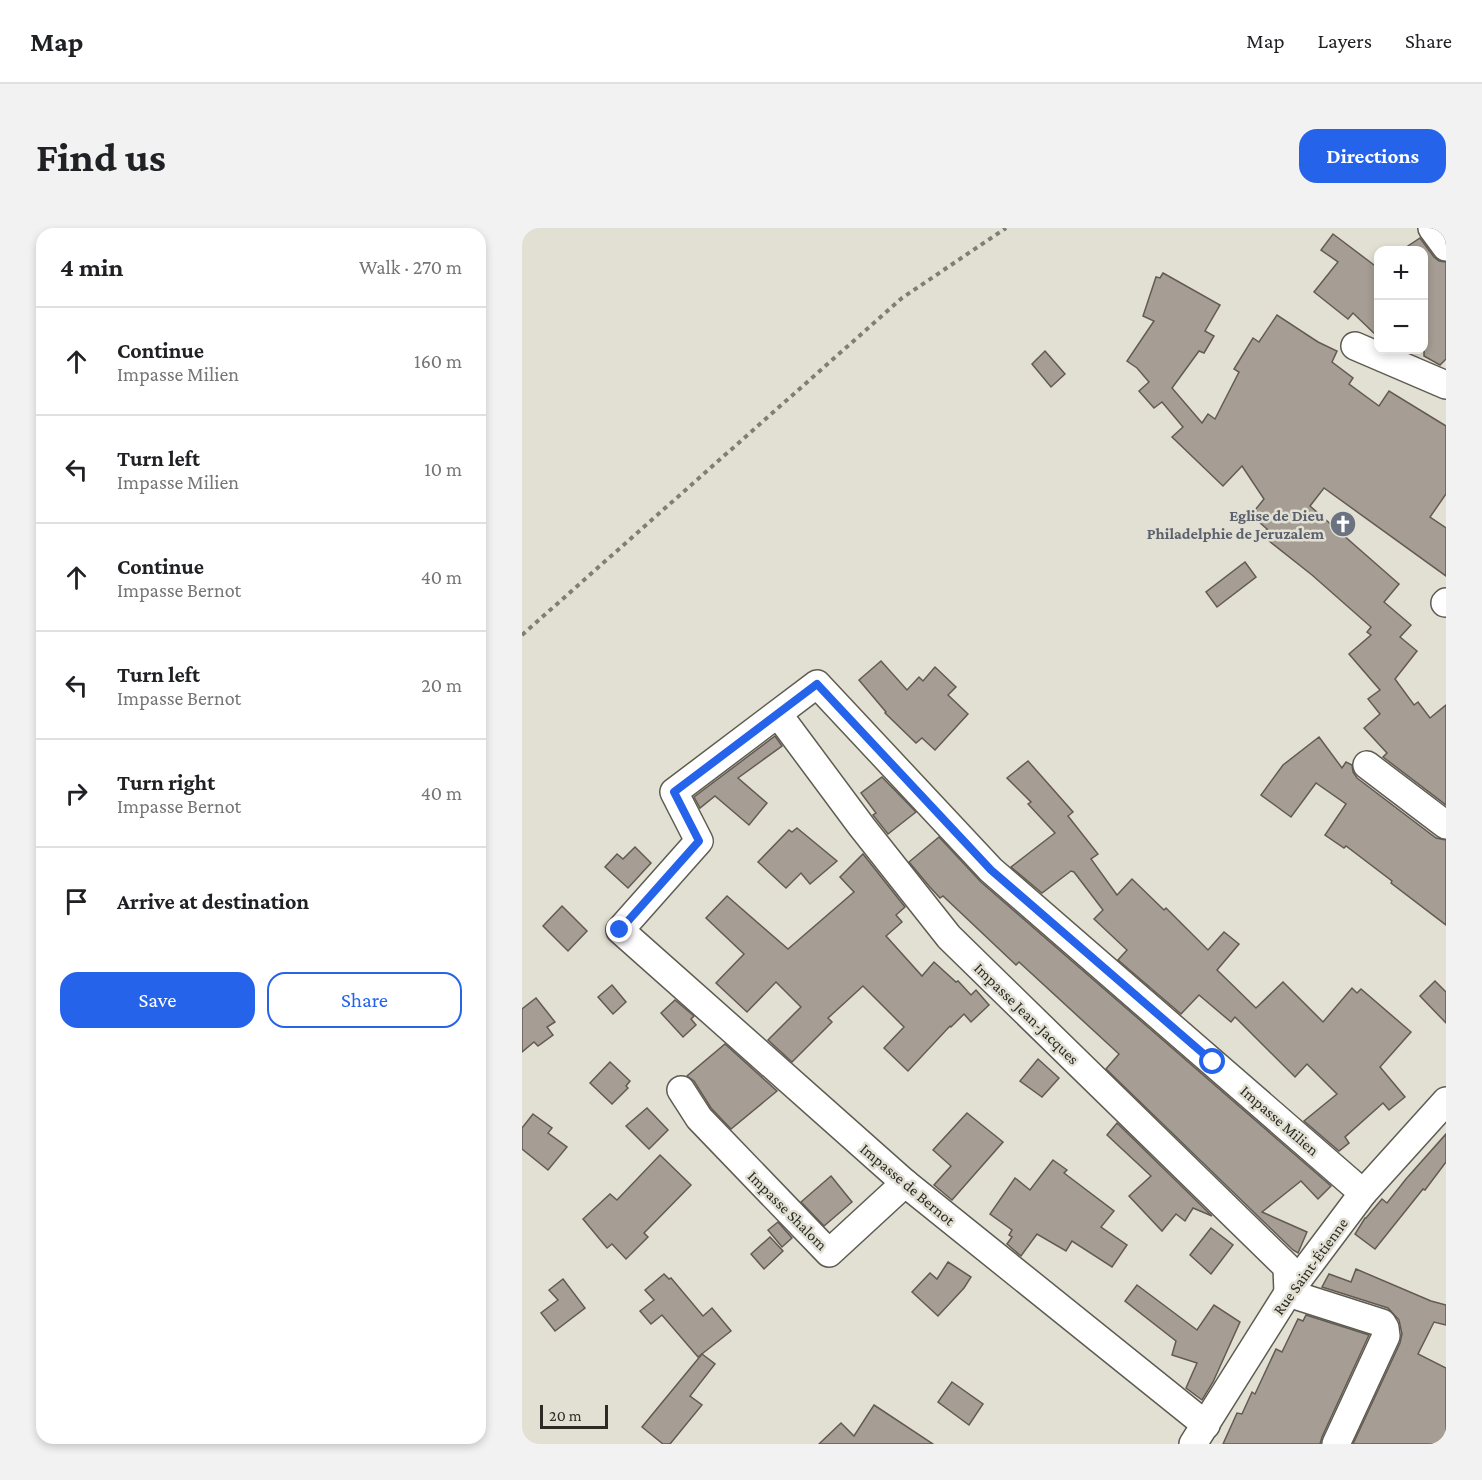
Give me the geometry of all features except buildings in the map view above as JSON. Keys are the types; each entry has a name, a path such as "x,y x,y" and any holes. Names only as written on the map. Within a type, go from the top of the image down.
{"street":[{"path":"1432,228 1446,247"},
{"path":"1355,346 1446,385"},
{"name":"Impasse Milien","path":"778,714 817,684 991,870 1363,1192"},
{"name":"Impasse de Bernot","path":"778,714 674,792 699,841 620,930 904,1183 1200,1434"},
{"name":"Impasse Jean-Jacques","path":"778,714 862,827 949,937 1287,1267 1288,1293"},
{"path":"1367,765 1446,825"},
{"name":"Impasse Shalom","path":"681,1090 699,1118 829,1253 904,1183"},
{"name":"Rue Saint-Étienne","path":"1200,1434 1288,1293 1363,1192 1446,1101"},
{"path":"1288,1293 1382,1323 1385,1328 1386,1336 1336,1444"}],"path":[{"path":"522,635 902,298 1006,228"}],"place":[{"name":"Eglise de Dieu Philadelphie de Jeruzalem","path":"1343,524"}],"route":[{"path":"620,930 699,841 674,792 817,684 991,870 1213,1062"}]}
